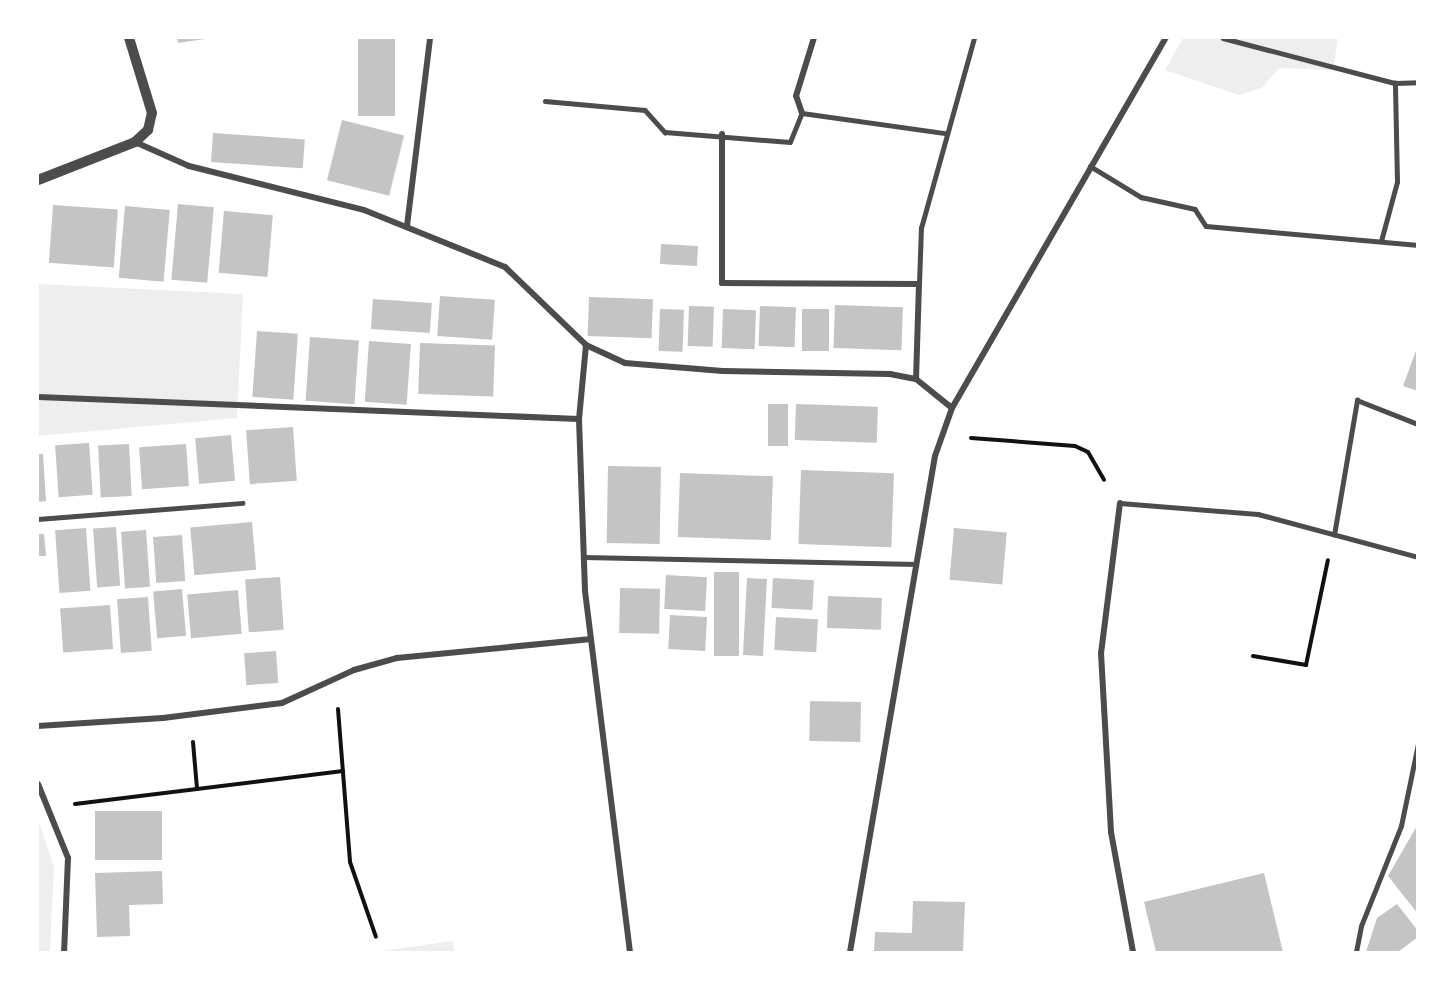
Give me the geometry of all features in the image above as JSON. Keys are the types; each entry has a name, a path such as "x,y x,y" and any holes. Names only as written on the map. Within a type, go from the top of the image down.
{"street":[{"path":"38,180 135,141 148,130 152,113 129,38"},
{"path":"407,226 430,38"},
{"path":"802,113 796,96 814,38"},
{"path":"850,952 934,456 952,408 1166,38"},
{"path":"722,134 722,283 919,284 916,379"},
{"path":"135,141 189,166 364,210 505,267 586,345 625,363 723,371 890,374 916,379 952,408"},
{"path":"586,345 579,419 584,557 591,639 630,952"},
{"path":"38,397 579,419"},
{"path":"1120,503 1101,653 1111,832 1133,952"},
{"path":"38,726 191,714 282,703 335,678 397,658 591,639"},
{"path":"38,784 69,858 64,952"}],"lane":[{"path":"919,284 921,228 945,133 974,38"},
{"path":"1223,38 1395,83 1418,82"},
{"path":"1381,241 1397,182 1395,83"},
{"path":"545,101 645,110 665,132 722,134 790,142 802,113 945,133"},
{"path":"1090,166 1141,197 1195,208 1206,226 1418,245"},
{"path":"1334,535 1357,400 1418,424"},
{"path":"38,519 242,503"},
{"path":"1120,503 1258,514 1418,557"},
{"path":"584,557 916,564"},
{"path":"1356,952 1361,926 1401,826 1418,744"}],"path":[{"path":"942,436 1076,446 1088,452 1120,503"},
{"path":"1253,656 1306,665 1334,535"},
{"path":"335,678 350,862 376,937"},
{"path":"191,714 197,789"},
{"path":"48,807 343,771"}],"shaded area":[{"path":"1183,38 1338,38 1333,70 1279,68 1262,88 1239,95 1165,70"},
{"path":"38,284 243,294 237,418 38,436"},
{"path":"38,820 54,867 50,952 38,952"},
{"path":"453,941 454,952 373,952"}],"building":[{"path":"177,38 205,38 205,39 178,43"},
{"path":"358,38 395,38 395,116 358,116"},
{"path":"342,120 404,135 389,196 327,180"},
{"path":"213,133 305,139 303,168 211,162"},
{"path":"178,204 214,207 207,283 171,280"},
{"path":"53,205 118,210 114,267 49,263"},
{"path":"125,206 170,210 164,282 119,278"},
{"path":"224,211 273,215 267,277 219,273"},
{"path":"661,244 698,246 697,266 660,264"},
{"path":"440,296 495,300 492,340 437,336"},
{"path":"589,297 653,299 652,338 588,336"},
{"path":"373,299 432,303 430,333 371,329"},
{"path":"835,305 903,307 901,350 833,348"},
{"path":"689,306 714,307 713,347 688,346"},
{"path":"760,306 796,307 795,347 759,346"},
{"path":"660,309 684,310 683,352 659,351"},
{"path":"723,309 756,310 755,349 722,348"},
{"path":"802,309 829,309 829,351 802,351"},
{"path":"257,331 298,334 293,400 252,397"},
{"path":"310,337 359,340 354,404 306,401"},
{"path":"369,341 411,344 407,405 365,402"},
{"path":"420,343 495,346 493,397 418,394"},
{"path":"1418,348 1418,391 1403,386"},
{"path":"768,404 788,404 788,446 768,446"},
{"path":"796,404 878,407 877,443 795,440"},
{"path":"293,427 297,481 250,484 246,430"},
{"path":"231,435 235,481 199,484 195,438"},
{"path":"89,443 93,495 59,497 55,445"},
{"path":"129,444 132,496 101,498 98,446"},
{"path":"186,444 189,486 142,489 139,447"},
{"path":"38,454 43,454 46,501 38,502"},
{"path":"608,466 661,467 660,544 607,543"},
{"path":"801,470 894,473 891,547 798,544"},
{"path":"680,473 773,476 771,540 678,537"},
{"path":"252,522 256,570 194,575 190,527"},
{"path":"116,527 120,586 97,587 93,529"},
{"path":"86,528 90,591 59,593 55,530"},
{"path":"954,528 1007,533 1002,584 949,580"},
{"path":"146,530 150,587 125,589 121,532"},
{"path":"38,534 44,534 46,556 38,556"},
{"path":"182,535 185,581 156,583 153,537"},
{"path":"714,572 739,572 739,656 714,656"},
{"path":"666,575 707,577 705,611 664,609"},
{"path":"280,577 284,630 249,632 245,579"},
{"path":"747,578 767,579 763,656 743,655"},
{"path":"773,578 814,580 812,610 771,608"},
{"path":"620,588 660,589 659,634 619,633"},
{"path":"182,589 186,636 157,638 153,592"},
{"path":"238,590 242,634 191,638 187,594"},
{"path":"828,596 882,598 881,630 827,628"},
{"path":"148,597 152,651 121,653 117,599"},
{"path":"110,605 113,649 63,652 60,608"},
{"path":"670,615 707,617 705,651 668,649"},
{"path":"776,617 818,619 816,652 774,650"},
{"path":"276,651 278,683 246,685 244,653"},
{"path":"810,701 861,702 860,742 809,741"},
{"path":"95,811 162,811 162,860 95,860"},
{"path":"1418,824 1418,914 1388,876"},
{"path":"162,871 163,904 129,905 130,936 97,937 95,873"},
{"path":"1264,873 1283,952 1156,952 1144,902"},
{"path":"913,901 965,902 963,952 874,952 875,932 912,933"},
{"path":"1397,904 1418,931 1418,937 1398,952 1366,952 1377,918"}]}
